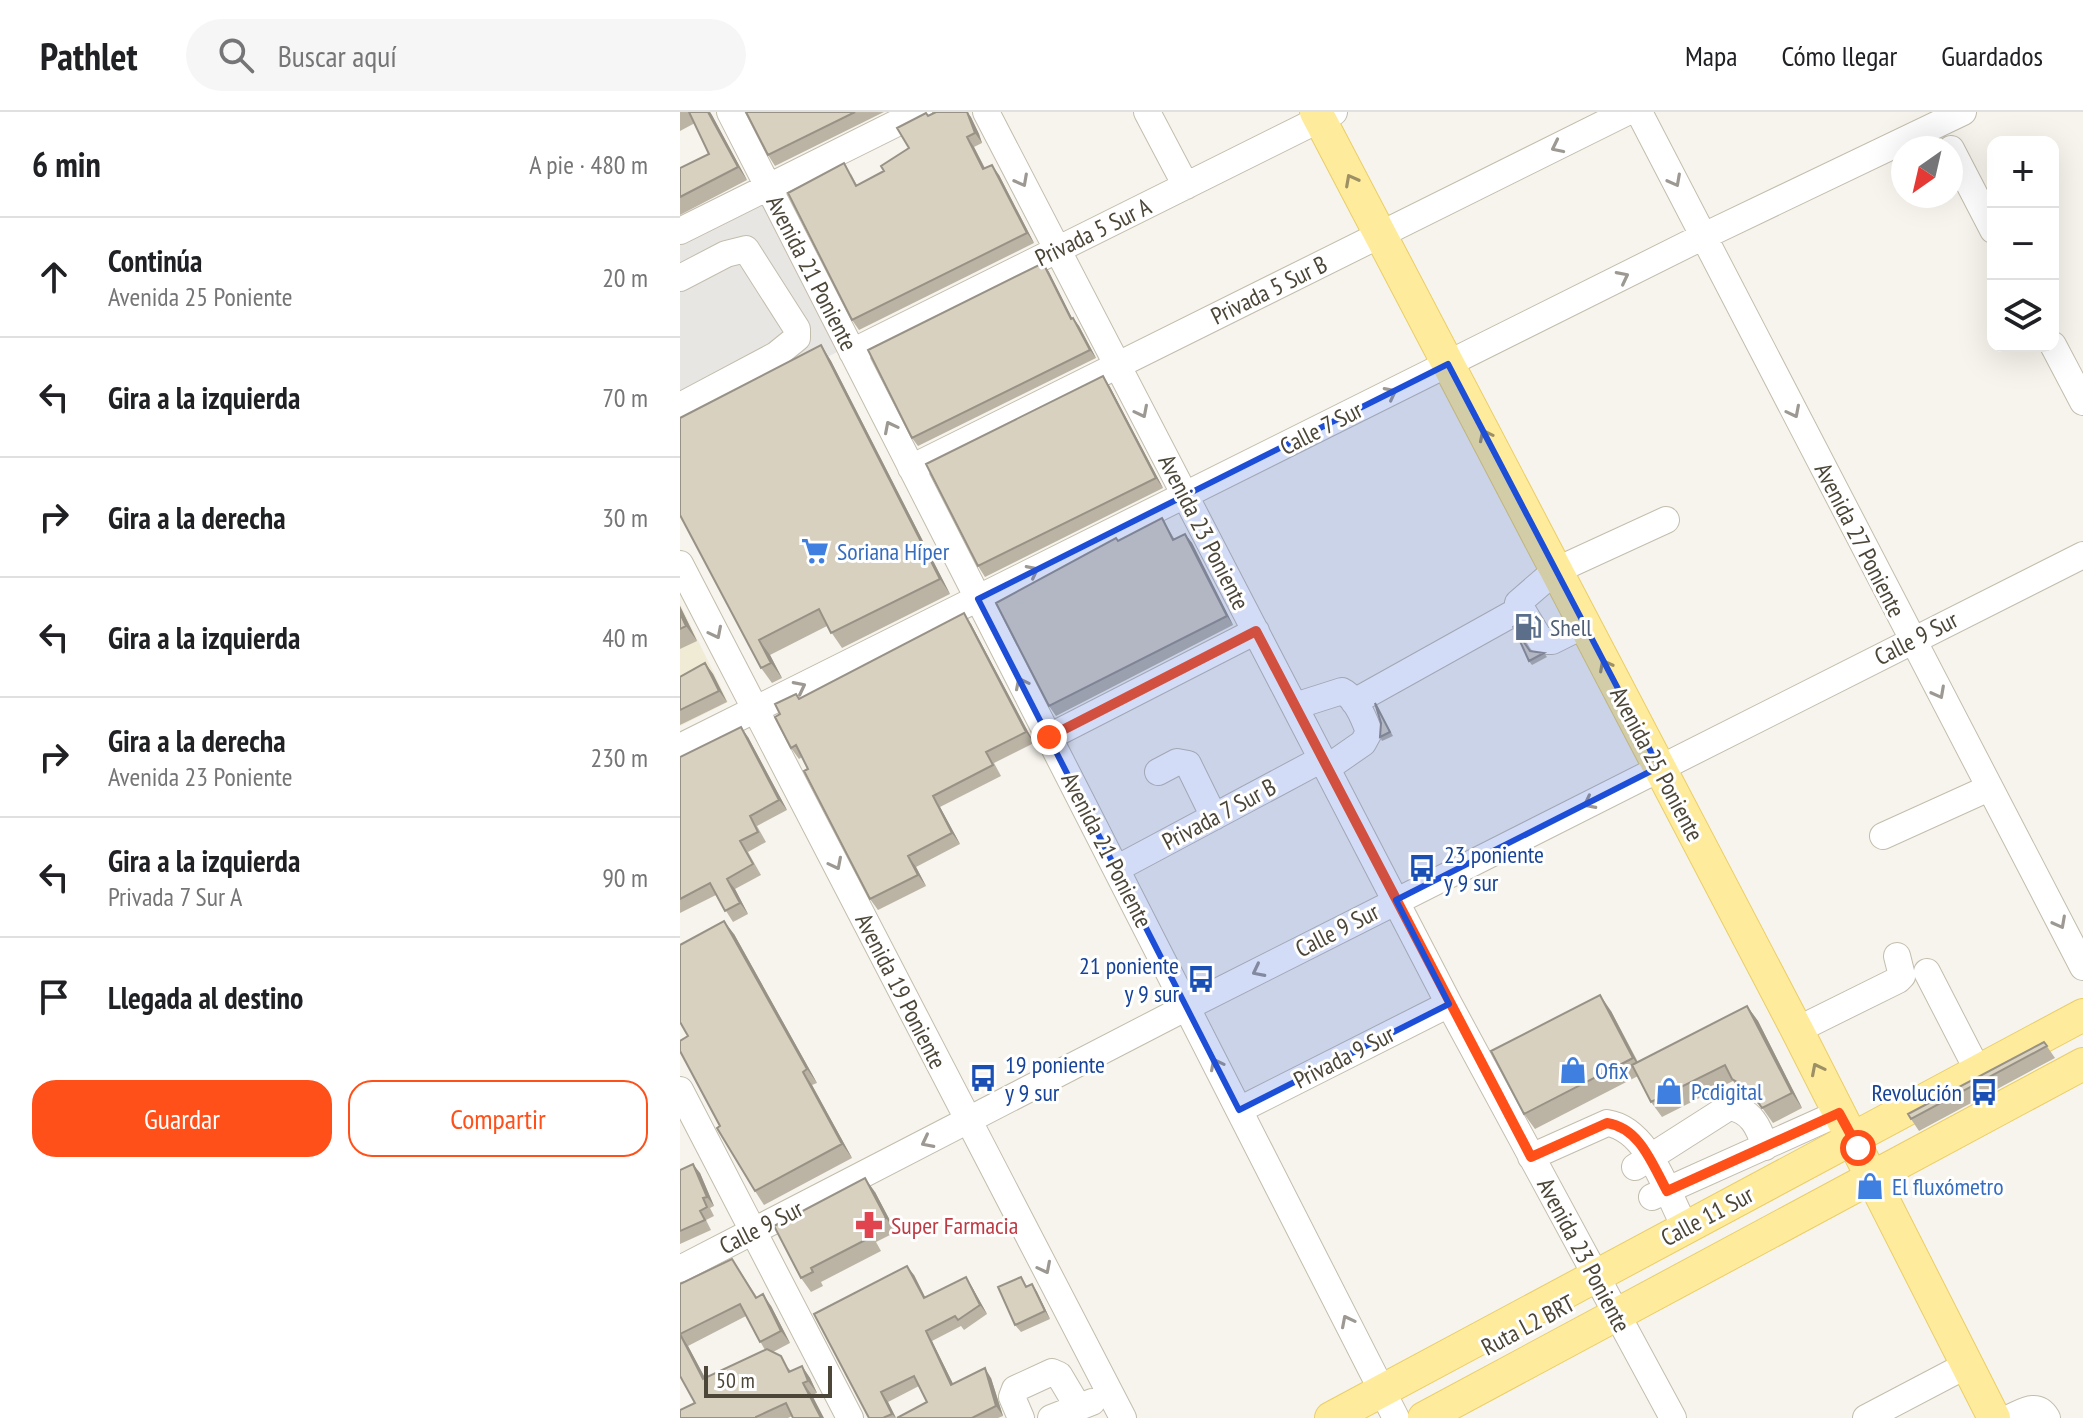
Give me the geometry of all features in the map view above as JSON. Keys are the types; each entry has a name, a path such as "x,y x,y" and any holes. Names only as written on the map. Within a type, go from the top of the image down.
{"main road":[{"name":"Avenida 25 Poniente","path":"1323,114 1380,235 1797,1030 1994,1418"},
{"name":"Calle 11 Sur","path":"1331,1418 1391,1409 1605,1295 1858,1148 1978,1071 2083,1015"},
{"name":"Calle 11 Sur","path":"1424,1418 1605,1295 1678,1231 1858,1148 2083,1064"}],"street":[{"name":"Avenida 21 Poniente","path":"730,112 1391,1409"},
{"path":"686,275 690,226 919,112"},
{"name":"Avenida 23 Poniente","path":"986,112 1449,1004 1673,1418"},
{"path":"1147,112 1186,186"},
{"name":"Privada 5 Sur B","path":"911,468 1627,112"},
{"name":"Avenida 27 Poniente","path":"1639,112 2083,967"},
{"name":"Calle 7 Sur","path":"680,747 1934,118 1963,112"},
{"name":"Privada 5 Sur A","path":"852,352 1186,186 1323,114"},
{"path":"1934,118 1944,136"},
{"path":"1963,171 1987,218"},
{"path":"680,406 792,346 797,338 797,329 746,249 726,254 686,275"},
{"path":"770,286 811,271"},
{"path":"2057,352 2083,402"},
{"path":"1295,706 1342,691 1354,702 1519,610 1522,598 1555,571 1666,520"},
{"name":"Calle 9 Sur","path":"680,1269 1396,900 2083,555"},
{"name":"Avenida 19 Poniente","path":"680,564 1123,1418"},
{"path":"1519,610 1541,641 1552,641 1584,625"},
{"path":"1049,737 1256,631"},
{"name":"Privada 7 Sur B","path":"1116,869 1214,817 1325,764 1367,739 1367,727 1354,702"},
{"path":"1158,772 1177,762 1188,764 1214,817"},
{"path":"1883,836 1989,788"},
{"path":"1797,1030 1898,980 1902,976 1897,956"},
{"path":"1927,972 1978,1071"},
{"name":"Privada 9 Sur","path":"1239,1110 1449,1004"},
{"path":"1858,1148 2083,1028"},
{"path":"1659,1194 1765,1147 1858,1148 2083,1048"},
{"path":"680,1090 850,1418"},
{"path":"1642,1163 1729,1107 1742,1109 1752,1119 1765,1147"},
{"path":"1536,1165 1607,1123 1630,1131 1642,1163 1678,1231"},
{"path":"1866,1418 1965,1366"},
{"path":"1021,1418 1012,1397 1015,1389 1052,1372 1059,1375 1078,1407"},
{"path":"1051,1418 1110,1394"},
{"path":"2009,1418 2033,1408 2040,1409 2047,1418"},
{"path":"1355,1418 1391,1409"}],"highlighted area":[{"path":"1448,364 1659,767 1396,900 1449,1004 1239,1110 978,599"}],"shaded area":[{"path":"759,193 841,350 680,433 680,234"},
{"path":"680,604 728,702 680,726"}],"building":[{"path":"689,112 708,112 738,167 680,197 680,168 709,154"},
{"path":"746,112 855,112 768,155"},
{"path":"936,112 967,112 975,133 967,137 983,169 992,165 1027,233 852,320 788,193 844,163 856,186 884,171 881,166 909,148 897,128 926,113 928,116"},
{"path":"1043,263 1090,350 912,438 868,350"},
{"name":"Soriana Híper","path":"821,345 940,579 831,633 819,609 759,640 771,663 761,668 680,515 680,418"},
{"path":"1103,376 1156,478 978,566 926,464"},
{"path":"1162,518 1173,540 1185,534 1227,616 1049,706 996,603 1116,538 1118,541"},
{"path":"680,613 686,626 680,629"},
{"path":"964,613 1026,732 986,752 993,765 933,796 952,833 908,856 918,875 870,899 804,771 808,769 796,745 791,748 775,717 780,714 775,704 796,694 799,699"},
{"path":"1513,626 1530,651 1544,653 1529,661"},
{"path":"705,663 719,691 680,710 680,677"},
{"path":"1375,703 1390,732 1380,737 1381,723"},
{"path":"741,727 779,800 750,816 758,832 740,841 753,864 727,879 740,903 725,911 710,883 680,899 680,757"},
{"path":"724,921 807,1069 803,1072 842,1144 755,1191 717,1128 720,1126 680,1051 680,1041 688,1036 680,1022 680,945"},
{"name":"Ofix","path":"1600,995 1633,1058 1524,1114 1491,1051"},
{"path":"1747,1006 1792,1093 1762,1108 1749,1089 1732,1079 1725,1065 1651,1102 1632,1065"},
{"path":"2044,1042 2047,1046 1911,1119 1908,1114"},
{"path":"693,1164 707,1197 703,1198 707,1207 700,1211 705,1220 680,1231 680,1170"},
{"path":"865,1178 886,1218 866,1228 871,1237 811,1268 813,1272 801,1278 774,1226"},
{"path":"732,1259 756,1298 763,1294 781,1331 760,1342 740,1304 680,1334 680,1284"},
{"path":"907,1266 924,1298 966,1277 980,1305 958,1320 955,1316 926,1331 951,1385 985,1368 996,1406 972,1418 897,1418 927,1402 914,1376 881,1392 892,1414 869,1418 814,1314"},
{"path":"1021,1277 1026,1287 1032,1284 1045,1311 1015,1325 998,1287"},
{"path":"680,1334 703,1379 767,1349 781,1356 789,1372 802,1366 808,1381 803,1383 821,1418 793,1418 786,1403 756,1418 680,1418 680,1410 695,1403 680,1376"}],"place":[{"name":"Soriana Híper","path":"815,551"},
{"name":"Shell","path":"1528,627"},
{"name":"23 poniente y 9 sur","path":"1422,868"},
{"name":"21 poniente y 9 sur","path":"1201,979"},
{"name":"Ofix","path":"1573,1070"},
{"name":"19 poniente y 9 sur","path":"983,1078"},
{"name":"Pcdigital","path":"1669,1091"},
{"name":"Revolución","path":"1984,1092"},
{"name":"El fluxómetro","path":"1870,1186"},
{"name":"Super Farmacia","path":"869,1225"}],"route":[{"path":"1049,737 1256,631 1531,1157 1607,1123 1619,1124 1638,1141 1667,1191 1839,1113 1858,1148"}]}
